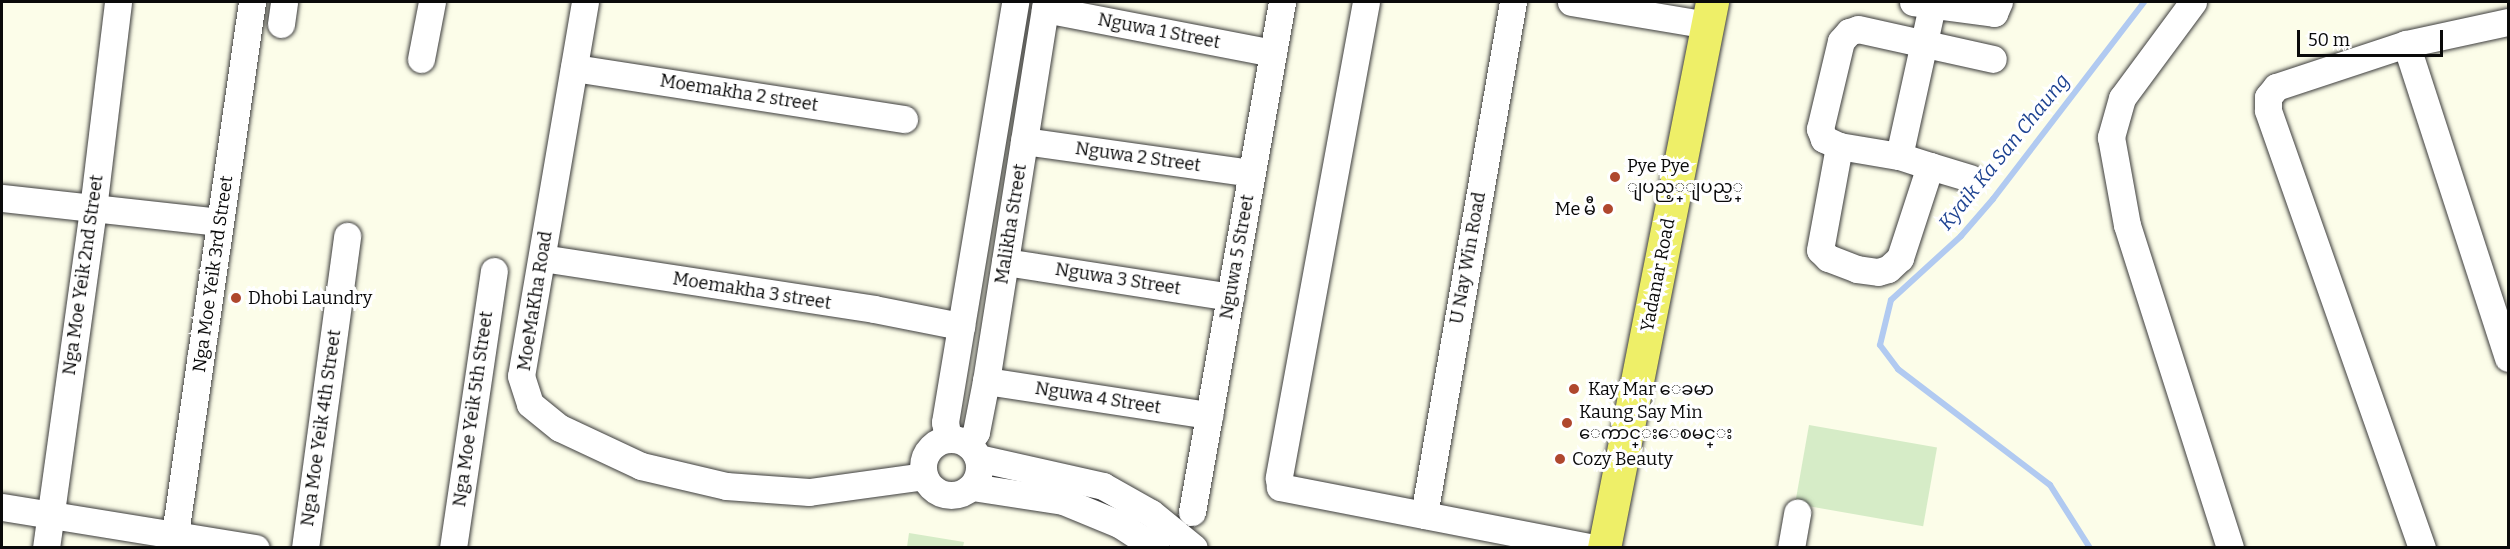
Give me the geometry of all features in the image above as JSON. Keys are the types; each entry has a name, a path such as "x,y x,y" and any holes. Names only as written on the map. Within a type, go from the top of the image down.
{"main road":[{"name":"Yadanar Road","path":"1604,548 1710,13"}],"street":[{"name":"Nga Moe Yeik 2nd Street","path":"46,548 93,209 118,2"},
{"name":"Nga Moe Yeik 3rd Street","path":"174,541 252,2"},
{"path":"422,58 432,2"},
{"name":"MoeMaKha Road","path":"585,2 521,376 530,404 560,428 641,466 726,486 810,492 924,476"},
{"name":"Malikha Street","path":"1015,2 945,422 965,447 976,432 986,381 1045,5"},
{"name":"Nguwa 5 Street","path":"1192,512 1281,2"},
{"path":"1366,2 1279,478 1280,487 1595,548"},
{"name":"U Nay Win Road","path":"1424,514 1513,2"},
{"path":"1571,2 1710,13"},
{"path":"1899,156 1924,43 1922,4 1994,13 1999,2"},
{"path":"2193,2 2122,98 2111,137 2127,225 2230,548"},
{"name":"Nguwa 1 Street","path":"1045,5 1273,53"},
{"path":"2422,548 2268,110 2268,97 2276,87 2406,44 2508,21"},
{"path":"1970,178 1899,156 1839,146 1824,139 1821,129 1841,41 1849,32 1858,29 1993,59"},
{"path":"2406,44 2508,358"},
{"name":"Moemakha 2 street","path":"573,68 904,119"},
{"name":"Nguwa 2 Street","path":"1024,141 1251,173"},
{"path":"1839,146 1820,250 1828,258 1857,269 1878,272 1888,270 1900,258 1930,166"},
{"path":"2,198 220,222"},
{"name":"Nga Moe Yeik 4th Street","path":"305,548 347,236"},
{"name":"Moemakha 3 street","path":"542,258 874,309 961,326"},
{"name":"Nguwa 3 Street","path":"1005,262 1230,297"},
{"name":"Nga Moe Yeik 5th Street","path":"453,548 494,271"},
{"name":"Nguwa 4 Street","path":"986,381 1209,415"},
{"path":"965,447 977,478 972,486 957,495 949,496 933,490 924,476 925,456 939,442 965,447 1103,486 1151,513 1194,548"},
{"path":"972,486 1063,501 1119,524 1156,548"},
{"path":"2,507 50,512 174,541 256,548"},
{"path":"1791,548 1797,513"}],"green space":[{"path":"1809,425 1937,448 1923,526 1795,504"},
{"path":"909,533 964,542 963,547 907,547"}],"waterway":[{"name":"Kyaik Ka San Chaung","path":"2090,548 2050,485 1898,369 1880,345 1891,300 1961,236 1993,199 2144,2"}],"place":[{"name":"Pye Pye ျပည့္ျပည့္","path":"1615,177"},
{"name":"Me မီ","path":"1608,209"},
{"name":"Dhobi Laundry","path":"236,298"},
{"name":"Kay Mar ေခမာ","path":"1574,389"},
{"name":"Kaung Say Min ေကာင္းေစမင္း","path":"1567,423"},
{"name":"Cozy Beauty","path":"1560,459"}]}
